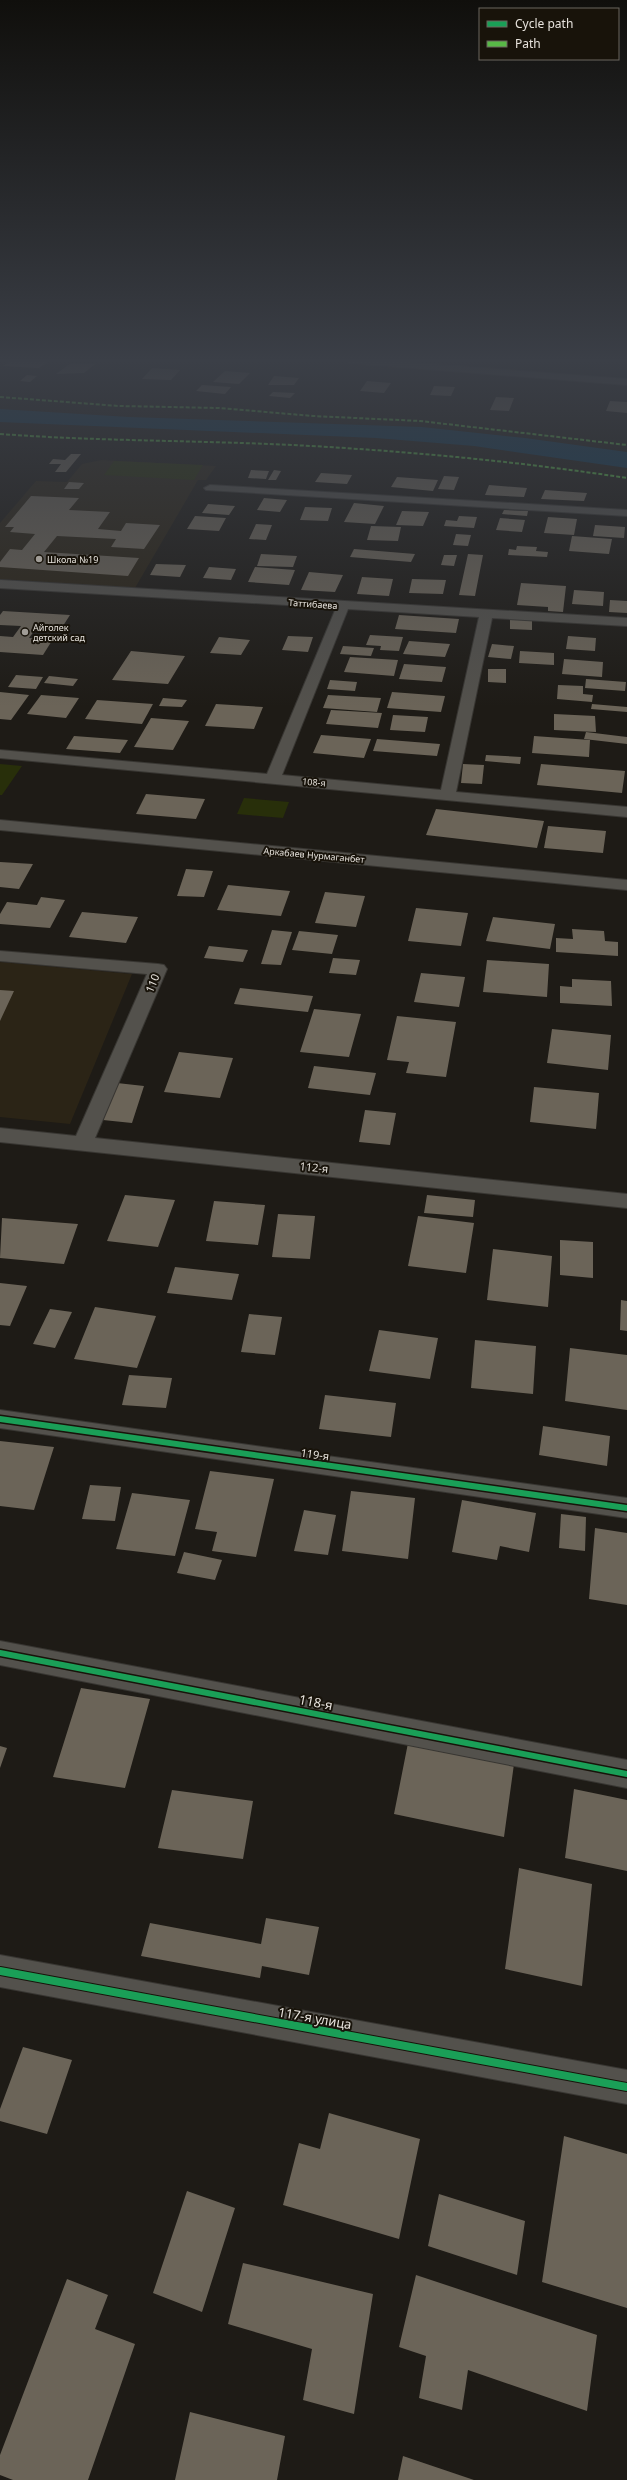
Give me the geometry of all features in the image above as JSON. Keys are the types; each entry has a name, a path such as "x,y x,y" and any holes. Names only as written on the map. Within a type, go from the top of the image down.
{"street":[{"path":"210,488 627,513"},
{"name":"Таттибаева","path":"0,584 343,606 627,622"},
{"path":"273,778 343,606"},
{"path":"448,795 486,614"},
{"name":"108-я","path":"0,754 273,778 627,812"},
{"name":"Аркабаев Нурмаганбет","path":"0,825 627,885"},
{"name":"110","path":"0,956 158,969 83,1143"},
{"name":"112-я","path":"0,1134 627,1201"},
{"name":"119-я","path":"0,1419 627,1508"},
{"name":"118-я","path":"0,1653 627,1774"},
{"name":"117-я улица","path":"0,1971 627,2087"}],"shaded area":[{"path":"72,476 209,476 206,480 198,480 135,588 0,579 0,523 36,481 67,482"},
{"path":"0,962 132,974 70,1124 0,1117"}],"green space":[{"path":"117,476 197,476 194,480"},
{"path":"0,764 22,766 2,795 0,795"},
{"path":"244,798 289,802 283,818 237,814"}],"building":[{"path":"249,476 267,476 266,479 248,478"},
{"path":"271,476 278,476 276,480 268,480"},
{"path":"319,476 352,476 347,484 315,482"},
{"path":"444,476 459,477 454,490 438,489"},
{"path":"397,477 438,480 433,491 391,487"},
{"path":"69,482 84,483 79,489 64,489"},
{"path":"489,485 527,488 524,497 485,495"},
{"path":"545,490 587,493 584,501 541,499"},
{"name":"Школа №19","path":"31,496 79,498 69,510 110,512 98,529 121,531 126,523 160,525 144,549 111,547 116,539 57,536 44,552 139,558 128,576 0,567 0,562 10,549 22,550 35,534 10,532 14,527 5,527"},
{"path":"264,498 287,500 280,512 257,510"},
{"path":"354,503 384,506 375,524 344,522"},
{"path":"208,504 235,506 229,515 202,513"},
{"path":"305,507 332,508 328,521 300,520"},
{"path":"504,510 528,511 527,516 502,514"},
{"path":"402,511 429,512 423,526 396,525"},
{"path":"195,516 226,518 219,531 187,529"},
{"path":"459,516 477,517 474,528 444,526 446,520 457,521"},
{"path":"548,517 577,519 574,535 544,533"},
{"path":"500,518 525,520 522,532 496,530"},
{"path":"256,524 272,525 266,540 249,539"},
{"path":"595,525 625,527 624,538 593,536"},
{"path":"371,526 401,527 398,541 367,540"},
{"path":"456,534 471,535 468,546 453,545"},
{"path":"572,536 612,539 609,554 569,551"},
{"path":"517,546 537,547 536,551 548,552 547,557 508,555 509,549 516,550"},
{"path":"354,549 415,554 411,562 350,557"},
{"path":"261,554 297,556 293,567 257,566"},
{"path":"468,554 483,555 475,596 459,595"},
{"path":"444,555 457,555 454,566 441,565"},
{"path":"156,564 186,565 180,577 150,575"},
{"path":"209,567 236,569 231,580 203,578"},
{"path":"255,567 295,570 289,585 248,582"},
{"path":"309,572 343,575 335,592 301,590"},
{"path":"362,577 393,579 389,596 357,594"},
{"path":"412,579 446,580 443,594 409,593"},
{"path":"521,583 566,586 563,612 548,611 548,607 517,605"},
{"path":"574,590 604,592 603,606 572,604"},
{"path":"610,600 627,601 627,613 609,612"},
{"name":"Айголек детский сад","path":"3,611 70,615 61,629 37,627 29,638 53,639 43,655 0,652 0,636 13,637 21,626 0,625 0,615"},
{"path":"399,615 459,619 456,633 395,629"},
{"path":"510,619 532,620 532,630 510,629"},
{"path":"370,635 403,637 399,651 380,650 381,646 366,645"},
{"path":"288,636 313,637 308,652 282,650"},
{"path":"568,636 596,638 595,651 566,649"},
{"path":"219,637 250,640 241,655 210,653"},
{"path":"409,641 450,644 445,657 403,654"},
{"path":"492,644 514,646 511,659 488,657"},
{"path":"343,646 374,648 371,656 340,654"},
{"path":"131,651 185,656 168,684 112,680"},
{"path":"520,651 554,653 554,665 519,663"},
{"path":"350,657 398,660 394,676 344,672"},
{"path":"564,659 603,662 602,677 562,674"},
{"path":"404,664 446,667 442,682 399,679"},
{"path":"488,669 506,669 506,683 488,682"},
{"path":"16,675 43,677 36,689 8,687"},
{"path":"49,676 78,679 73,686 44,683"},
{"path":"586,679 626,682 625,691 585,688"},
{"path":"330,680 357,682 355,691 327,689"},
{"path":"558,685 583,686 583,694 593,695 592,702 557,699"},
{"path":"0,692 29,695 11,720 0,719"},
{"path":"392,692 445,696 441,712 387,708"},
{"path":"41,695 79,698 66,718 27,714"},
{"path":"328,695 381,698 377,712 323,708"},
{"path":"163,698 187,700 182,707 159,706"},
{"path":"97,700 153,704 142,724 85,719"},
{"path":"216,704 263,707 254,729 205,726"},
{"path":"592,704 627,707 627,712 591,709"},
{"path":"331,710 382,713 378,728 326,724"},
{"path":"554,714 595,716 596,732 554,730"},
{"path":"393,715 428,717 425,732 390,730"},
{"path":"151,718 189,721 173,750 134,747"},
{"path":"586,732 627,737 627,744 584,739"},
{"path":"321,735 371,739 364,758 313,753"},
{"path":"74,736 128,740 120,753 66,749"},
{"path":"534,736 590,740 589,757 532,753"},
{"path":"377,739 440,744 437,756 373,751"},
{"path":"486,755 521,757 520,764 485,761"},
{"path":"463,764 484,765 482,784 461,783"},
{"path":"541,764 625,771 622,793 537,785"},
{"path":"146,794 205,799 196,819 136,814"},
{"path":"436,809 544,821 537,848 426,835"},
{"path":"548,826 606,831 603,853 544,848"},
{"path":"0,862 33,864 19,889 0,887"},
{"path":"186,869 213,871 204,897 177,896"},
{"path":"228,885 290,891 281,916 217,910"},
{"path":"325,892 365,896 356,927 315,923"},
{"path":"41,897 65,900 50,928 0,924 0,914 7,902 37,905"},
{"path":"416,908 468,913 461,946 408,941"},
{"path":"82,912 138,917 126,943 69,937"},
{"path":"493,917 555,924 550,949 486,941"},
{"path":"572,929 604,931 605,941 618,942 618,956 556,952 556,938 573,939"},
{"path":"272,930 292,932 281,965 261,964"},
{"path":"299,931 338,935 332,954 292,950"},
{"path":"209,946 248,950 243,962 204,958"},
{"path":"333,958 360,960 356,975 329,973"},
{"path":"487,960 549,964 547,997 483,992"},
{"path":"421,973 465,977 459,1007 414,1002"},
{"path":"572,979 611,981 612,1006 560,1003 560,986 572,987"},
{"path":"240,988 313,996 308,1012 234,1004"},
{"path":"0,990 14,991 0,1021"},
{"path":"314,1009 361,1014 349,1057 300,1052"},
{"path":"397,1016 456,1022 446,1077 406,1073 409,1062 387,1060"},
{"path":"552,1029 611,1035 608,1070 547,1063"},
{"path":"179,1052 233,1058 220,1098 164,1092"},
{"path":"314,1066 376,1073 370,1095 308,1088"},
{"path":"117,1083 144,1086 132,1123 103,1120"},
{"path":"534,1087 599,1093 596,1129 530,1122"},
{"path":"365,1110 396,1113 390,1145 359,1142"},
{"path":"125,1195 175,1200 158,1247 107,1241"},
{"path":"427,1195 475,1200 473,1217 424,1213"},
{"path":"214,1201 265,1205 258,1245 206,1241"},
{"path":"278,1214 315,1216 310,1259 272,1257"},
{"path":"418,1216 474,1223 466,1273 408,1266"},
{"path":"2,1218 78,1224 64,1264 0,1258"},
{"path":"560,1240 593,1242 593,1278 560,1275"},
{"path":"493,1249 552,1256 548,1307 487,1300"},
{"path":"175,1267 239,1274 232,1300 167,1293"},
{"path":"0,1283 27,1286 10,1326 0,1325"},
{"path":"621,1300 627,1301 627,1331 620,1330"},
{"path":"95,1307 156,1316 137,1368 74,1359"},
{"path":"50,1309 72,1312 55,1348 33,1344"},
{"path":"249,1314 282,1317 275,1355 241,1352"},
{"path":"379,1330 438,1338 430,1379 369,1371"},
{"path":"475,1340 536,1346 533,1394 471,1388"},
{"path":"570,1348 627,1355 627,1410 565,1401"},
{"path":"129,1375 172,1378 166,1408 122,1405"},
{"path":"325,1395 396,1403 391,1437 319,1429"},
{"path":"543,1426 610,1436 607,1466 539,1455"},
{"path":"0,1441 54,1447 34,1510 0,1506"},
{"path":"210,1471 274,1479 256,1557 212,1551 217,1532 195,1529"},
{"path":"90,1485 121,1487 115,1521 82,1519"},
{"path":"351,1491 415,1498 408,1559 342,1551"},
{"path":"132,1493 190,1500 175,1556 116,1549"},
{"path":"462,1500 536,1513 529,1552 500,1546 497,1560 452,1552"},
{"path":"304,1510 336,1515 328,1555 294,1551"},
{"path":"561,1514 586,1517 585,1551 559,1548"},
{"path":"595,1528 627,1533 627,1605 589,1599"},
{"path":"184,1552 222,1560 215,1580 177,1573"},
{"path":"81,1688 150,1699 125,1788 53,1777"},
{"path":"408,1743 514,1764 504,1837 394,1814"},
{"path":"0,1746 7,1748 0,1768"},
{"path":"574,1789 627,1800 627,1871 565,1858"},
{"path":"172,1790 253,1801 243,1859 158,1848"},
{"path":"519,1868 592,1884 582,1986 505,1969"},
{"path":"266,1918 319,1927 309,1975 262,1966 260,1978 141,1956 150,1923 261,1944"},
{"path":"23,2047 72,2060 47,2134 0,2121 0,2109"},
{"path":"329,2113 420,2139 399,2239 283,2205 299,2143 320,2149"},
{"path":"564,2136 627,2154 627,2308 542,2282"},
{"path":"187,2191 235,2208 202,2312 153,2293"},
{"path":"439,2194 525,2221 517,2275 428,2246"},
{"path":"243,2263 373,2294 354,2414 303,2400 312,2349 228,2324"},
{"path":"416,2275 597,2335 587,2411 468,2370 462,2410 419,2398 426,2356 399,2347"},
{"path":"67,2279 108,2295 95,2329 135,2344 88,2480 13,2480 0,2475 0,2455"},
{"path":"190,2412 285,2436 277,2480 175,2480"},
{"path":"403,2456 474,2480 398,2480"}],"marked path":[{"path":"613,476 627,478"}],"cycle path":[{"path":"0,1419 627,1508"},
{"path":"0,1653 627,1774"},
{"path":"0,1971 627,2087"}],"place":[{"name":"Школа №19","path":"39,559"},
{"name":"Айголек детский сад","path":"25,632"}]}
